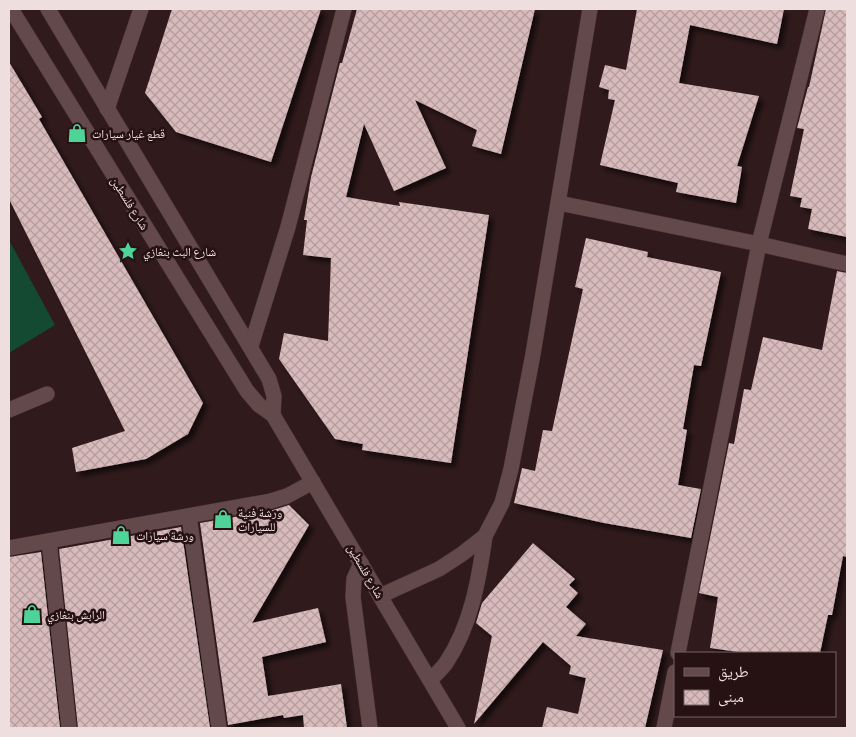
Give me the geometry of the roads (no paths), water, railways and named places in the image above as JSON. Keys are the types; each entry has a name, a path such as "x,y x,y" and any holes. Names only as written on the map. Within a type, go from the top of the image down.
{"street":[{"name":"شارع فلسطين","path":"11,9 247,392 259,405 273,415 458,728"},
{"path":"48,9 269,379 274,396 273,415"},
{"path":"107,109 141,9"},
{"path":"250,346 288,227 344,9"},
{"path":"430,680 445,664 462,632 480,568 485,536 502,503 512,469 559,203 590,9"},
{"path":"678,652 759,244 817,9"},
{"path":"559,203 847,264"},
{"path":"9,410 47,394"},
{"path":"9,548 271,501 287,496 313,482"},
{"path":"189,516 219,728"},
{"path":"380,596 439,569 485,536"},
{"path":"49,541 69,728"},
{"path":"361,563 354,579 353,597 370,728"},
{"path":"664,728 674,677"}],"place":[{"name":"قطع غيار سيارات","path":"77,133"},
{"name":"شارع البث بنغازي","path":"128,251"},
{"name":"ورشة فنية للسيارات","path":"223,519"},
{"name":"ورشة سيارات","path":"121,535"},
{"name":"الرابش بنغازي","path":"32,614"}]}
